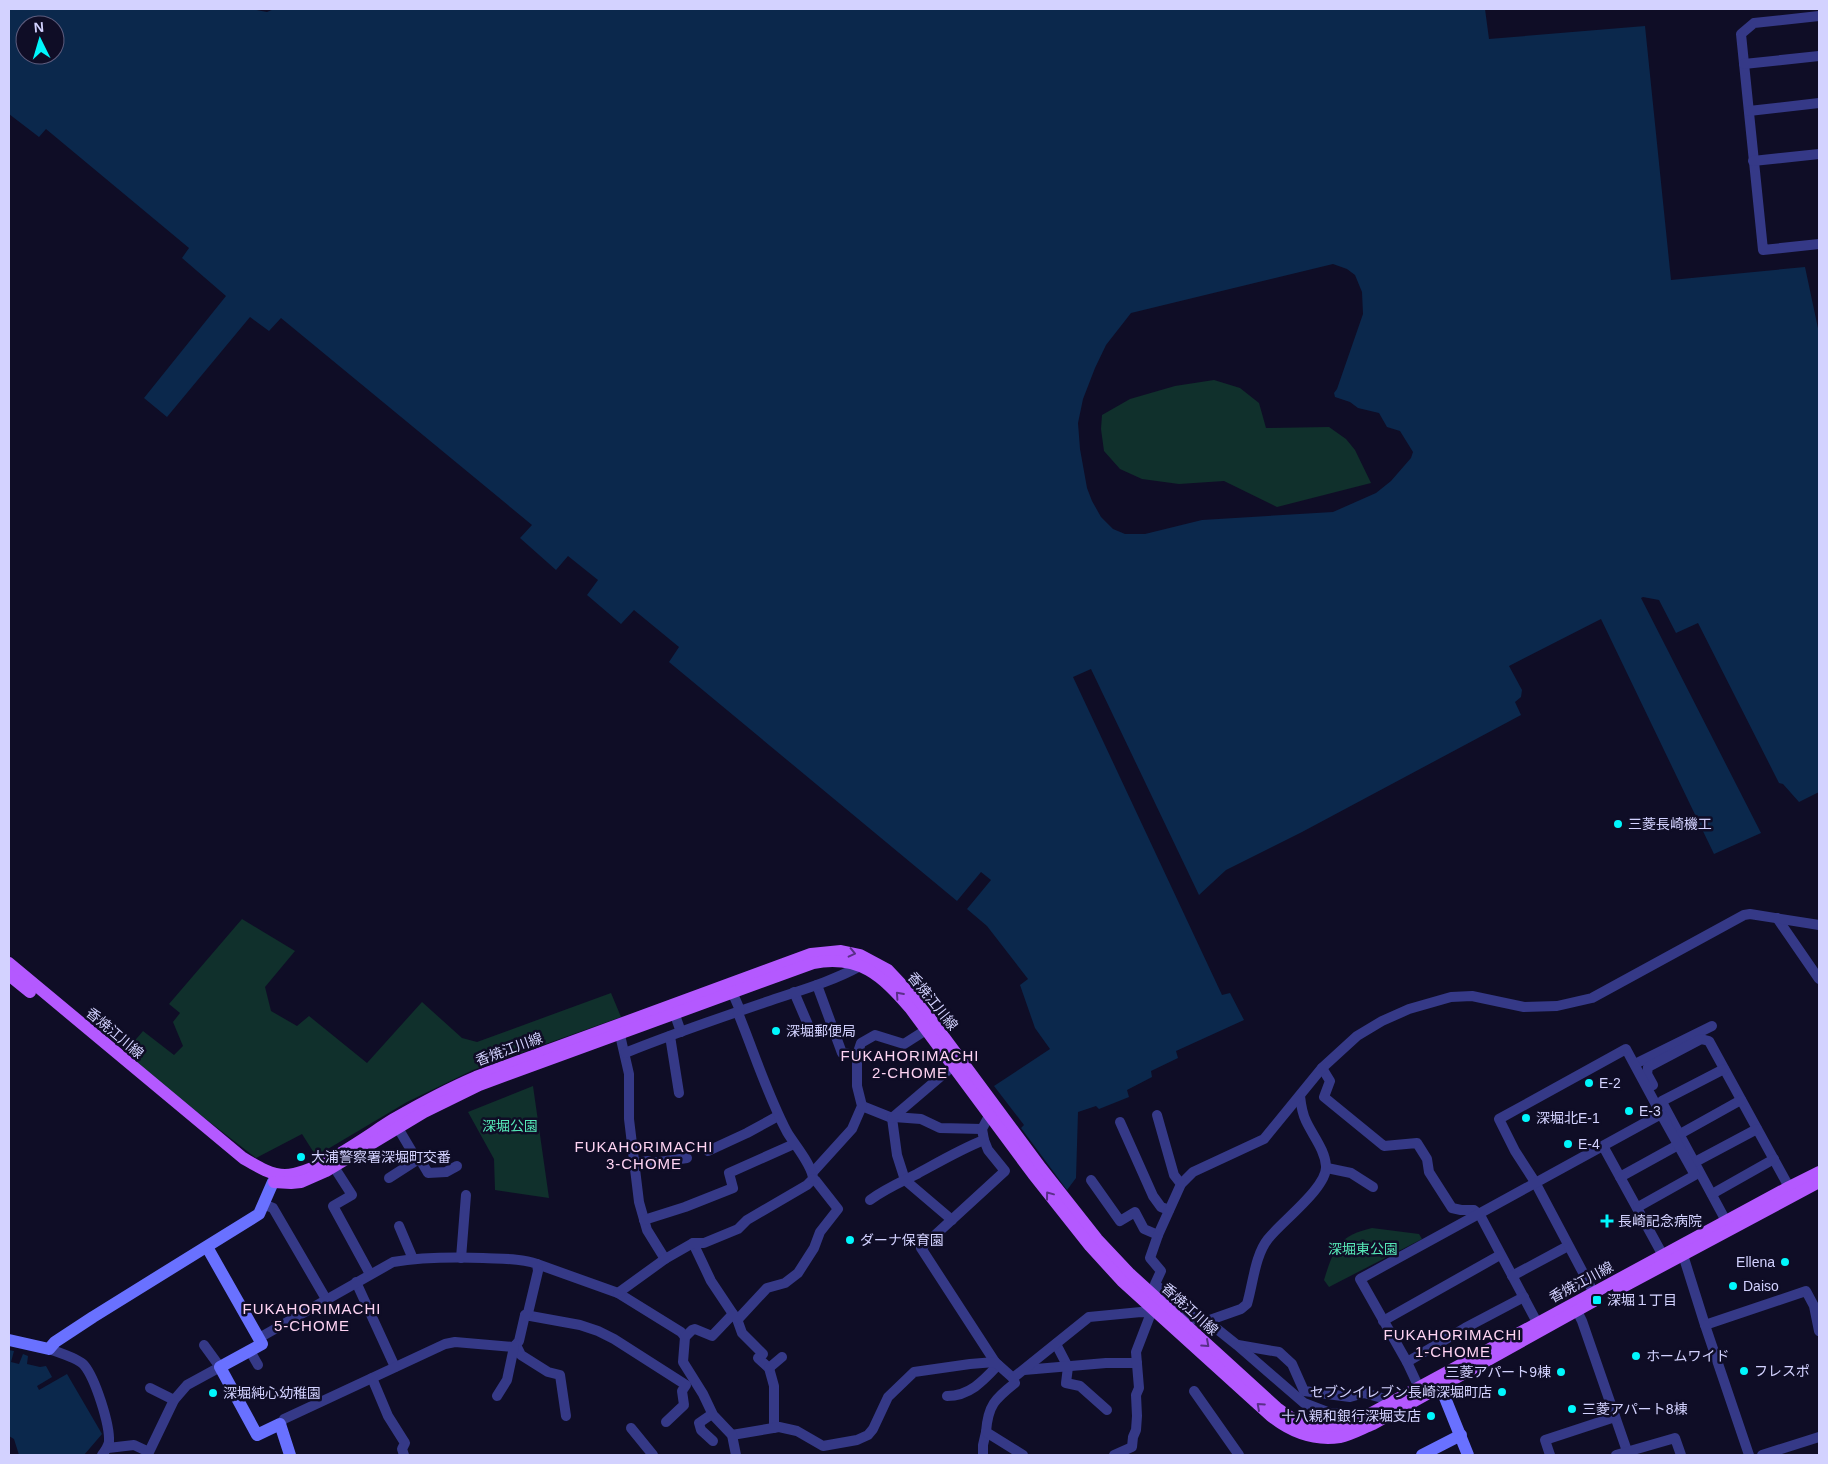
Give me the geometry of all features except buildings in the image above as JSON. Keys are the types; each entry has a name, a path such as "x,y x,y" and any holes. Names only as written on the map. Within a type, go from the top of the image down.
{"main road":[{"name":"香焼江川線","path":"9,963 243,1158 272,1173 285,1175 307,1170 322,1163 407,1112 476,1077 811,954 888,970 918,1002 1037,1171 1122,1281 1271,1416 1285,1427 1301,1434 1319,1438 1341,1437 1665,1260 1726,1221 1819,1172"},
{"name":"香焼江川線","path":"9,975 238,1165 257,1176 273,1182 291,1183 301,1182 334,1167 400,1130 432,1108 479,1086 675,1015 734,996 826,956"},
{"name":"香焼江川線","path":"869,967 896,992 990,1114 1037,1171"},
{"path":"9,1340 53,1350 55,1342 93,1317 211,1253 268,1206 273,1182"},
{"name":"香焼江川線","path":"1665,1260 1683,1255 1819,1182"},
{"path":"211,1253 262,1344 220,1367 257,1435 280,1424 290,1455"},
{"name":"香焼江川線","path":"1540,1327 1577,1311 1596,1296"},
{"path":"1440,1382 1468,1455"},
{"name":"香焼江川線","path":"1370,1420 1386,1405 1421,1392"},
{"path":"1422,1455 1461,1435"}],"street":[{"path":"1819,16 1754,23 1741,34 1763,250 1819,244"},
{"path":"1744,64 1819,56"},
{"path":"1748,111 1819,103"},
{"path":"1754,161 1819,154"},
{"path":"1300,1096 1306,1121 1322,1151 1327,1168 1325,1176 1268,1238 1262,1248 1247,1304 1241,1309 1207,1321 1195,1319 1155,1284 1161,1271 1150,1258 1158,1235 1181,1184 1193,1172 1264,1139 1322,1068 1357,1036 1382,1021 1409,1009 1451,997 1472,996 1524,1007 1557,1006 1592,998 1744,915 1819,925"},
{"path":"1777,918 1819,979"},
{"path":"625,1053 740,1010 869,967"},
{"path":"817,984 842,1053 857,1055"},
{"path":"794,992 812,1034"},
{"path":"734,996 740,1010 738,1013 778,1116 816,1181 838,1209 820,1232 814,1248 798,1273 785,1283 767,1288 750,1308 735,1316 712,1336 695,1329 685,1337 683,1362 703,1394 712,1414 732,1435 736,1455"},
{"path":"675,1015 681,1032"},
{"path":"1635,1064 1712,1026"},
{"path":"618,1293 665,1259 693,1243 704,1242 738,1229 747,1220 807,1185 813,1175 852,1129 862,1106 858,1086 857,1055 861,1043 875,1035 904,1044 926,1030"},
{"path":"620,1035 629,1074 629,1119 639,1202 647,1230 665,1259"},
{"path":"670,1036 679,1093"},
{"path":"1726,1221 1696,1162 1647,1074 1648,1067 1701,1039 1709,1041 1789,1187"},
{"path":"1596,1296 1535,1182 1515,1151 1498,1119 1626,1049 1695,1175 1638,1207"},
{"path":"952,1220 905,1180 897,1156 893,1118 953,1066"},
{"path":"1322,1068 1330,1082 1324,1097 1384,1146 1417,1143 1427,1159 1429,1172 1452,1208 1474,1210 1480,1215 1540,1327"},
{"path":"1662,1101 1724,1069"},
{"path":"1680,1134 1741,1100"},
{"path":"862,1106 893,1118 921,1119 940,1128 982,1128"},
{"path":"983,1455 982,1445 988,1416 994,1401 1015,1383 1013,1378 997,1363 921,1248 1005,1171 988,1150 984,1140 982,1128 990,1114"},
{"path":"1157,1114 1174,1175 1181,1184"},
{"path":"1421,1392 1407,1362 1360,1279 1480,1215 1535,1182 1661,1114"},
{"path":"708,1151 778,1116"},
{"path":"1120,1122 1153,1196 1161,1207 1169,1210"},
{"path":"400,1130 417,1160 420,1161 428,1173 446,1172 457,1166"},
{"path":"1696,1162 1757,1130"},
{"path":"870,1200 886,1188 905,1180 966,1147 984,1140"},
{"path":"644,1220 685,1207 733,1188 729,1173 794,1144"},
{"path":"1620,1177 1678,1145"},
{"path":"1603,1146 1638,1207 1665,1260"},
{"path":"635,1163 648,1161 652,1163 687,1158"},
{"path":"1712,1194 1774,1159"},
{"path":"389,1178 417,1160"},
{"path":"334,1167 352,1195 333,1206 370,1274"},
{"path":"1327,1168 1351,1173 1373,1187"},
{"path":"1091,1180 1120,1221 1134,1212 1144,1229 1158,1235"},
{"path":"461,1258 466,1194"},
{"path":"268,1206 279,1219 326,1300"},
{"path":"399,1226 413,1259"},
{"path":"693,1243 711,1281 735,1316 742,1333 763,1354 758,1358 768,1368 774,1386 774,1428"},
{"path":"1512,1276 1568,1246"},
{"path":"1383,1320 1500,1255"},
{"path":"1683,1255 1749,1455"},
{"path":"259,1338 393,1262 413,1259 461,1258 500,1258 528,1261 537,1264 618,1293 685,1337"},
{"path":"497,1396 507,1380 515,1346 519,1341 525,1315 528,1313 538,1271 537,1264"},
{"path":"356,1282 395,1367"},
{"path":"1705,1325 1806,1291 1814,1306 1819,1331"},
{"path":"1407,1362 1524,1297"},
{"path":"1577,1311 1627,1451"},
{"path":"1013,1378 1090,1317 1141,1312 1152,1313 1136,1352 1139,1388 1136,1395 1136,1430 1132,1447 1114,1455"},
{"path":"525,1315 580,1325 598,1331 614,1339 686,1385 682,1391 684,1404 666,1422"},
{"path":"1207,1321 1304,1403 1330,1414 1370,1420"},
{"path":"280,1424 284,1420 445,1344 455,1342 515,1346"},
{"path":"1056,1344 1068,1367 1066,1383 1080,1386 1107,1410"},
{"path":"105,1451 134,1445 150,1454 174,1400 187,1385 220,1367 204,1345"},
{"path":"1237,1345 1279,1352 1292,1364 1304,1391 1350,1397 1364,1392 1382,1398 1386,1405"},
{"path":"515,1346 521,1355 548,1372 560,1375 566,1416"},
{"path":"53,1350 83,1363 95,1385 108,1431 109,1440 105,1451"},
{"path":"250,1351 258,1365"},
{"path":"768,1368 782,1357"},
{"path":"948,1396 958,1396 973,1390 997,1363"},
{"path":"732,1435 779,1427 790,1428 823,1446 857,1440 868,1435 873,1429 888,1397 914,1372 970,1364 997,1363"},
{"path":"1024,1370 1137,1363"},
{"path":"372,1378 388,1416 405,1443 402,1450 404,1455"},
{"path":"150,1388 174,1400"},
{"path":"1194,1391 1239,1455"},
{"path":"712,1414 699,1423 701,1430 713,1441"},
{"path":"1550,1455 1546,1440 1615,1417"},
{"path":"631,1428 653,1455"},
{"path":"986,1432 1023,1455"},
{"path":"1762,1455 1819,1437"},
{"path":"1616,1455 1675,1438 1681,1455"}],"green space":[{"path":"1214,380 1240,388 1259,403 1266,428 1329,427 1346,439 1355,450 1371,483 1277,507 1224,481 1179,484 1142,479 1120,469 1104,451 1101,429 1102,415 1130,399 1175,386"},
{"path":"242,919 295,951 265,987 271,1011 297,1026 309,1016 367,1063 422,1002 462,1038 477,1042 611,993 621,1017 473,1070 407,1102 316,1156 302,1134 256,1158 127,1058 126,1051 143,1031 174,1055 183,1046 173,1022 180,1013 169,1004"},
{"name":"深堀公園","path":"533,1086 549,1198 495,1190 494,1159 468,1112"},
{"name":"深堀東公園","path":"1372,1228 1419,1234 1422,1239 1329,1287 1324,1280 1339,1245 1352,1235"}],"water":[{"path":"9,9 251,9 267,12 274,9 1485,9 1489,39 1645,26 1671,280 1805,267 1819,333 1819,792 1799,802 1783,784 1779,783 1698,623 1676,633 1659,600 1643,597 1641,598 1761,833 1714,854 1601,619 1509,666 1522,690 1521,697 1515,702 1521,715 1302,832 1226,870 1199,895 1091,669 1073,677 1222,995 1230,993 1244,1020 1176,1051 1178,1058 1151,1071 1152,1077 1127,1090 1129,1097 1099,1109 1096,1106 1078,1112 1076,1178 1067,1190 1021,1128 1024,1125 994,1086 1050,1049 1035,1028 1020,985 1028,979 987,926 967,909 991,880 981,872 957,901 669,662 679,647 634,610 621,624 587,595 598,580 568,556 556,570 520,538 532,525 281,318 269,331 250,317 167,417 144,398 226,296 182,258 189,248 46,129 39,137 9,114","holes":["1333,264 1347,269 1355,275 1362,292 1363,314 1334,393 1335,397 1350,402 1358,408 1379,413 1387,427 1400,431 1413,452 1411,458 1391,481 1376,493 1333,512 1202,520 1145,534 1125,534 1113,529 1101,517 1087,488 1080,449 1078,423 1083,399 1106,345 1131,313"]},
{"path":"9,1350 14,1351 11,1362 19,1364 23,1354 28,1356 27,1364 40,1367 46,1366 52,1377 37,1386 39,1390 67,1374 102,1434 84,1455 19,1455 14,1439 9,1436"}],"place":[{"name":"三菱長崎機工","path":"1618,824"},
{"name":"深堀郵便局","path":"776,1031"},
{"name":"E-2","path":"1589,1083"},
{"name":"E-3","path":"1629,1111"},
{"name":"深堀北E-1","path":"1526,1118"},
{"name":"E-4","path":"1568,1144"},
{"name":"大浦警察署深堀町交番","path":"301,1157"},
{"name":"長崎記念病院","path":"1607,1221"},
{"name":"ダーナ保育園","path":"850,1240"},
{"name":"Ellena","path":"1785,1262"},
{"name":"Daiso","path":"1733,1286"},
{"name":"深堀１丁目","path":"1597,1300"},
{"name":"ホームワイド","path":"1636,1356"},
{"name":"フレスポ","path":"1744,1371"},
{"name":"三菱アパート9棟","path":"1561,1372"},
{"name":"セブンイレブン長崎深堀町店","path":"1502,1392"},
{"name":"深堀純心幼稚園","path":"213,1393"},
{"name":"三菱アパート8棟","path":"1572,1409"},
{"name":"十八親和銀行深堀支店","path":"1431,1416"}],"district":[{"name":"FUKAHORIMACHI 2-CHOME","path":"910,1064"},
{"name":"FUKAHORIMACHI 3-CHOME","path":"644,1154"},
{"name":"FUKAHORIMACHI 5-CHOME","path":"312,1316"},
{"name":"FUKAHORIMACHI 1-CHOME","path":"1453,1342"}]}
